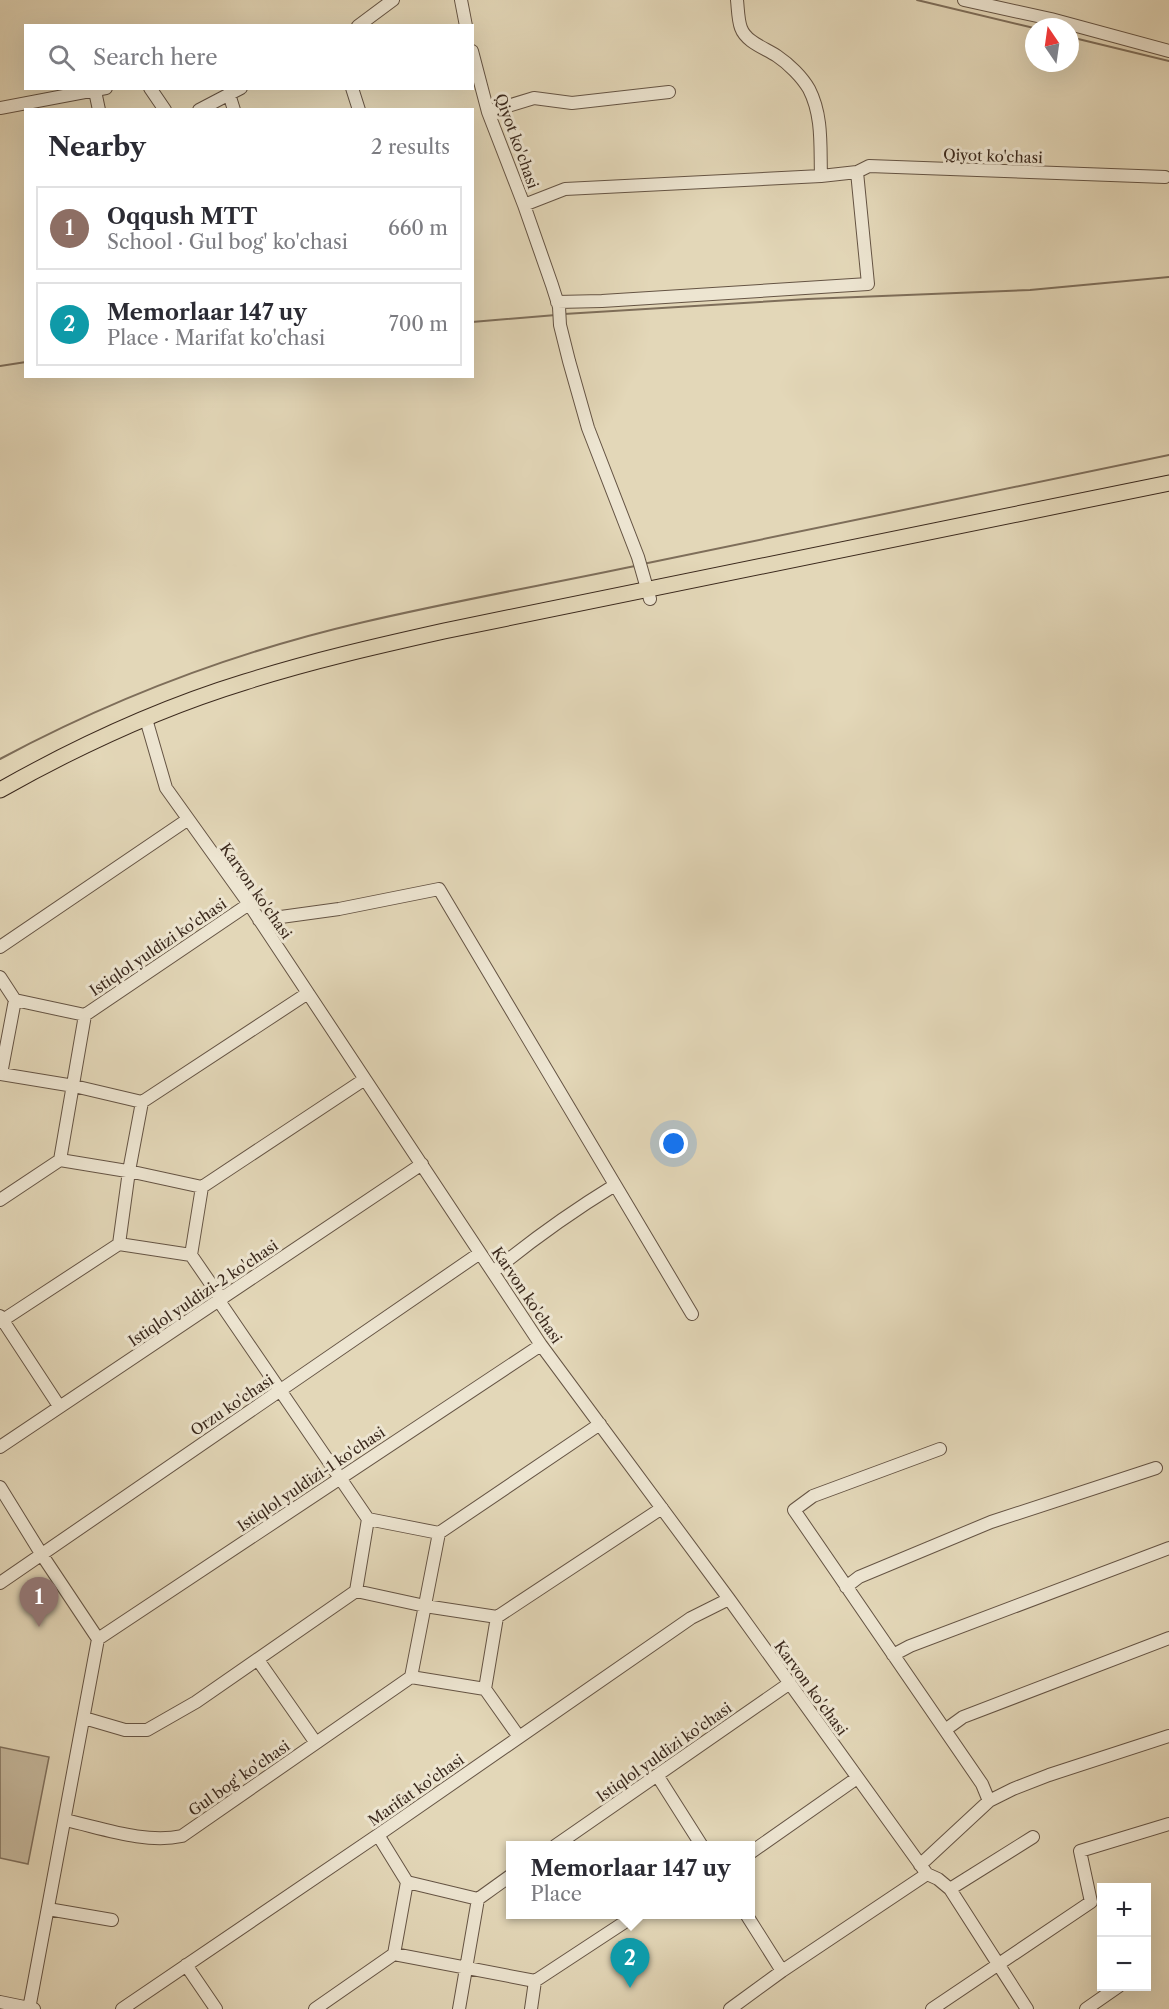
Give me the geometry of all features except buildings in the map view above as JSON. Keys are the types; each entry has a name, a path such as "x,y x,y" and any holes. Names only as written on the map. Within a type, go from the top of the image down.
{"main road":[{"path":"0,790 70,752 221,699 298,675 649,595 1169,483"},
{"path":"649,595 1169,492"},
{"path":"0,799 147,724"}],"street":[{"path":"361,24 393,0"},
{"path":"460,0 466,24"},
{"path":"737,0 741,28 748,38 778,57 808,88 820,127 821,176"},
{"path":"963,0 1169,51"},
{"name":"Qiyot ko'chasi","path":"474,59 488,112 525,205 558,305 560,325 588,428 638,557 649,595"},
{"path":"0,108 100,90 99,108"},
{"path":"151,90 164,108"},
{"path":"203,108 237,90"},
{"path":"353,90 358,108"},
{"path":"488,112 534,98 572,103 669,92"},
{"path":"229,94 233,108"},
{"name":"Qiyot ko'chasi","path":"525,205 565,189 821,176 857,172 869,166 1165,177"},
{"path":"558,305 868,284 857,172"},
{"name":"Karvon ko'chasi","path":"147,724 166,788 249,904 542,1345 924,1870 950,1889 1027,2009"},
{"path":"0,947 188,820"},
{"path":"259,920 339,909 439,889 692,1314"},
{"name":"Istiqlol yuldizi ko'chasi","path":"85,1015 249,904"},
{"path":"0,977 15,1000 0,1074 74,1086 142,1102"},
{"path":"119,1244 129,1171 142,1102 308,993"},
{"path":"15,1000 85,1015 60,1160"},
{"path":"0,1200 60,1160 129,1171 202,1187 365,1079"},
{"name":"Istiqlol yuldizi-2 ko'chasi","path":"0,1447 422,1164"},
{"path":"493,1272 569,1213 615,1185"},
{"path":"84,1718 125,1730 147,1730 196,1702 356,1591 368,1519 191,1256 202,1187"},
{"path":"59,1406 1,1319 119,1244 191,1256"},
{"name":"Orzu ko'chasi","path":"0,1583 480,1253"},
{"name":"Istiqlol yuldizi-1 ko'chasi","path":"98,1639 542,1345"},
{"path":"485,1689 411,1677 439,1533 600,1424"},
{"path":"940,1449 813,1496 794,1510 982,1784 989,1802"},
{"path":"846,1587 859,1577 991,1522 1156,1468"},
{"path":"0,1487 98,1639 30,2009 0,2002"},
{"path":"356,1591 425,1606 497,1617 662,1508"},
{"path":"368,1519 439,1533"},
{"path":"893,1655 910,1646 1169,1548"},
{"name":"Marifat ko'chasi","path":"122,2009 691,1618 729,1599"},
{"path":"497,1617 485,1689 519,1737"},
{"path":"945,1730 963,1717 1169,1638"},
{"path":"258,1660 316,1743"},
{"name":"Gul bog' ko'chasi","path":"65,1820 130,1834 167,1839 182,1836 411,1677"},
{"name":"Istiqlol yuldizi ko'chasi","path":"561,1841 790,1683"},
{"path":"730,2009 924,1870 989,1802 1013,1789 1049,1775 1169,1736"},
{"path":"657,1775 699,1841"},
{"path":"755,1849 857,1778"},
{"path":"932,2009 1091,1902 1080,1851 1169,1824"},
{"path":"315,2009 394,1954 407,1882 378,1835"},
{"path":"950,1889 1033,1837"},
{"path":"459,2009 478,1899 506,1879"},
{"path":"407,1882 478,1899"},
{"path":"48,1909 112,1920"},
{"path":"394,1954 535,1981 629,1919"},
{"path":"749,1919 782,1971"},
{"path":"186,1965 216,2009"},
{"path":"531,2009 535,1981"},
{"path":"1086,2009 1112,1991"}],"shaded area":[{"path":"0,1747 49,1757 28,1864 0,1858"}],"waterway":[{"path":"917,0 1025,26"},
{"path":"1079,39 1169,61"},
{"path":"564,314 808,299 1030,290 1169,277"},
{"path":"474,322 556,315"},
{"path":"0,366 24,362"},
{"path":"643,564 1169,455"},
{"path":"0,759 132,696 270,647 398,614 635,566"}],"place":[{"name":"Oqqush MTT","path":"39,1627"},
{"name":"Memorlaar 147 uy","path":"630,1988"}]}
